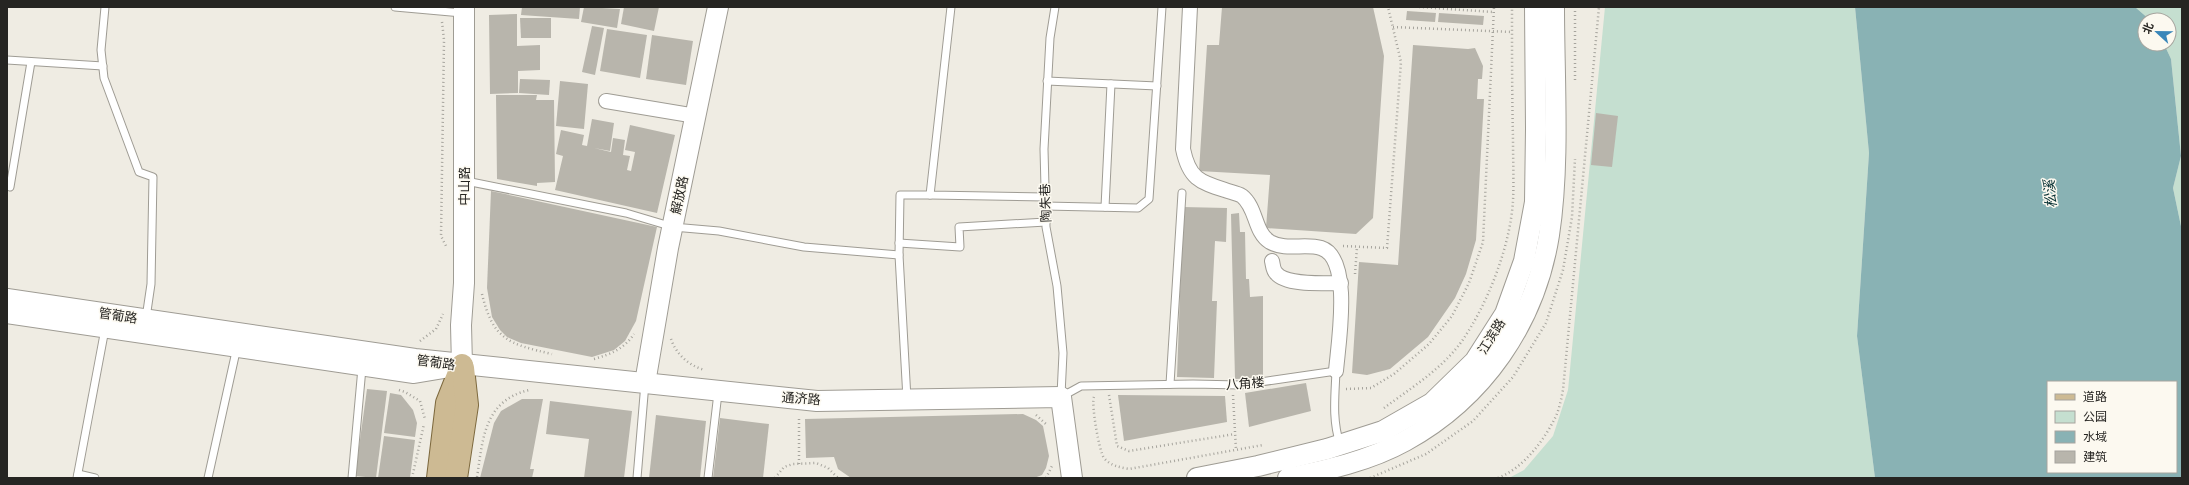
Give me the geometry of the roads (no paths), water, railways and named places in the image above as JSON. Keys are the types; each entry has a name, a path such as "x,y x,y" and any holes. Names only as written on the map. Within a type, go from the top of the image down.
{"main road":[{"name":"中山路","path":"438,478 447,403 462,365"},
{"name":"中山路","path":"456,478 467,405 462,365"}],"street":[{"name":"解放路","path":"645,383 673,227 718,7"},
{"path":"1190,7 1183,149 1186,166 1204,183 1241,196 1253,209 1262,232 1271,242 1288,247 1321,248 1330,253 1337,266 1341,283 1336,371"},
{"name":"江滨路","path":"1288,478 1343,454 1432,403 1475,361 1505,314 1524,261 1535,202 1535,7"},
{"name":"江滨路","path":"1197,478 1258,466 1343,454 1360,460 1404,442 1431,425 1455,408 1496,364 1517,331 1532,300 1542,266 1552,206 1554,7"},
{"name":"中山路","path":"462,365 461,325 464,283 464,10"},
{"path":"606,101 696,116"},
{"path":"1272,261 1274,272 1282,278 1297,282 1341,283"},
{"name":"管葡路","path":"7,298 106,321"},
{"name":"管葡路","path":"7,313 106,321 145,326 363,359 419,373 462,365"},
{"name":"通济路","path":"462,365 532,370 718,391 818,400 1061,397"},
{"path":"1061,397 1072,478"}],"lane":[{"path":"106,7 101,50 104,78 139,172 154,177 151,284 145,326"},
{"path":"395,7 441,12 464,10"},
{"path":"930,195 951,7"},
{"name":"陶朱巷","path":"1055,7 1047,81 1044,149 1046,222 1057,286 1063,353 1061,397"},
{"path":"1045,206 1138,208 1149,199 1162,7"},
{"path":"7,60 103,66"},
{"path":"10,187 31,62"},
{"path":"1047,81 1157,86"},
{"path":"1105,208 1111,84"},
{"path":"464,180 626,213 673,227 719,231 804,247 899,255"},
{"path":"1170,384 1182,193"},
{"path":"907,399 899,255 900,195 1045,197"},
{"path":"899,243 960,247 959,227 1046,222"},
{"path":"95,478 78,476 106,321"},
{"path":"208,478 238,340"},
{"path":"352,478 363,359"},
{"path":"1336,371 1334,410 1336,433 1343,454"},
{"name":"八角楼","path":"1061,397 1081,386 1170,384 1240,385 1336,371"},
{"path":"637,478 645,383"},
{"path":"708,478 718,391"}],"water":[{"name":"松溪","path":"1855,7 2135,7 2141,12 2137,12 2137,52 2168,52 2171,59 2181,156 2173,188 2182,231 2182,478 1875,478 1857,336 1869,153"}]}
